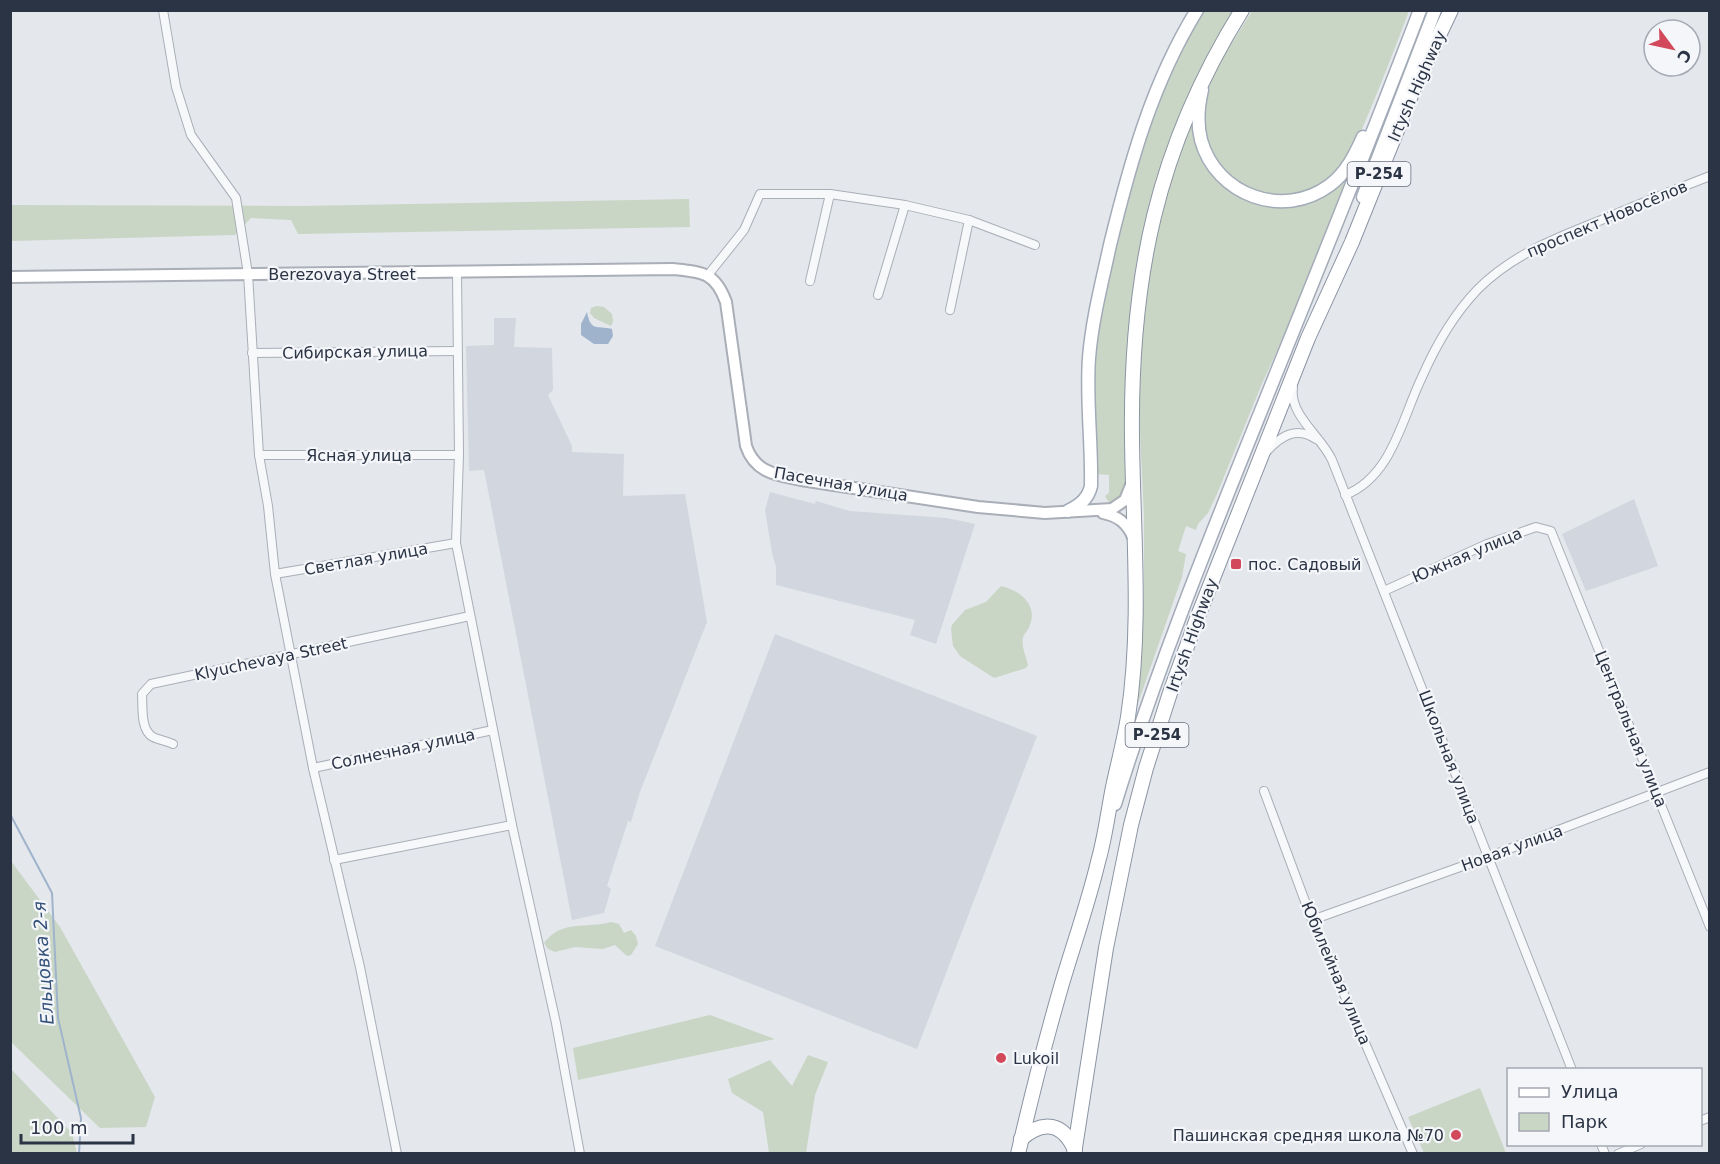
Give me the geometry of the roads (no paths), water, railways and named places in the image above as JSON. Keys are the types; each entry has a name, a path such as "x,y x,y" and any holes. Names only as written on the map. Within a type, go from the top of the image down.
{"highway":[{"name":"Р-254","path":"1018,1154 1052,1020 1098,862 1128,719 1135,638 1136,546 1132,393 1139,293 1151,223 1173,151 1207,70 1242,10"},
{"name":"Irtysh Highway","path":"1075,1152 1106,948 1131,825 1146,768 1198,616 1295,370 1352,242 1414,88 1451,10"},
{"path":"1022,1139 1032,1130 1049,1126 1064,1133 1075,1152"}],"main road":[{"path":"1068,511 1086,499 1091,486 1088,379 1091,333 1122,194 1146,114 1176,46 1197,10"},
{"path":"1207,70 1200,100 1199,131 1206,152 1217,172 1234,187 1257,198 1280,201 1302,198 1329,185 1351,162 1379,100 1414,10"},
{"path":"1098,862 1131,751 1182,608 1420,10"},
{"path":"1308,338 1435,10"},
{"name":"Berezovaya Street","path":"10,277 673,269 708,275"},
{"name":"Пасечная улица","path":"708,275 716,282 726,302 746,446 754,463 761,468 777,475 801,480 978,507 1045,513 1091,511"},
{"path":"1091,511 1116,508 1125,500 1130,491 1129,420 1132,393"},
{"path":"1091,511 1112,515 1123,521 1130,529 1136,546"}],"street":[{"path":"163,10 176,87 191,135 236,198 248,274 260,455 275,574 313,768 360,967 397,1154"},
{"name":"проспект Новосёлов","path":"1345,495 1359,489 1381,465 1443,336 1462,308 1491,276 1507,264 1545,243 1710,176"},
{"path":"708,275 744,230 760,194 830,194 905,205 969,220 1035,245"},
{"path":"810,281 830,194"},
{"path":"878,295 905,205"},
{"path":"950,310 969,220"},
{"path":"457,273 459,455 456,543 512,825 556,1023 580,1154"},
{"name":"Сибирская улица","path":"252,353 458,351"},
{"name":"Школьная улица","path":"1295,370 1292,395 1296,410 1324,445 1345,495 1571,1068"},
{"path":"1262,457 1276,441 1293,433 1309,435 1324,445"},
{"name":"Ясная улица","path":"260,455 459,455"},
{"name":"Южная улица","path":"1384,591 1486,544 1536,527 1551,531"},
{"name":"Центральная улица","path":"1551,531 1710,927"},
{"name":"Светлая улица","path":"275,574 456,543"},
{"name":"Klyuchevaya Street","path":"173,744 148,733 143,717 142,694 151,684 470,616"},
{"name":"Солнечная улица","path":"313,768 493,730"},
{"name":"Новая улица","path":"1312,920 1488,857 1710,772"},
{"name":"Юбилейная улица","path":"1264,790 1312,920 1413,1154"},
{"path":"334,860 512,825"},
{"path":"1618,1154 1636,1146"}],"water":[{"path":"587,312 592,325 612,329 613,336 608,344 594,344 581,335 581,324"}],"waterway":[{"name":"Ельцовка 2-я","path":"10,814 52,893 58,1018 81,1118 79,1154"}],"place":[{"name":"пос. Садовый","path":"1236,564"},
{"name":"Lukoil","path":"1001,1058"},
{"name":"Пашинская средняя школа №70","path":"1456,1135"}]}
